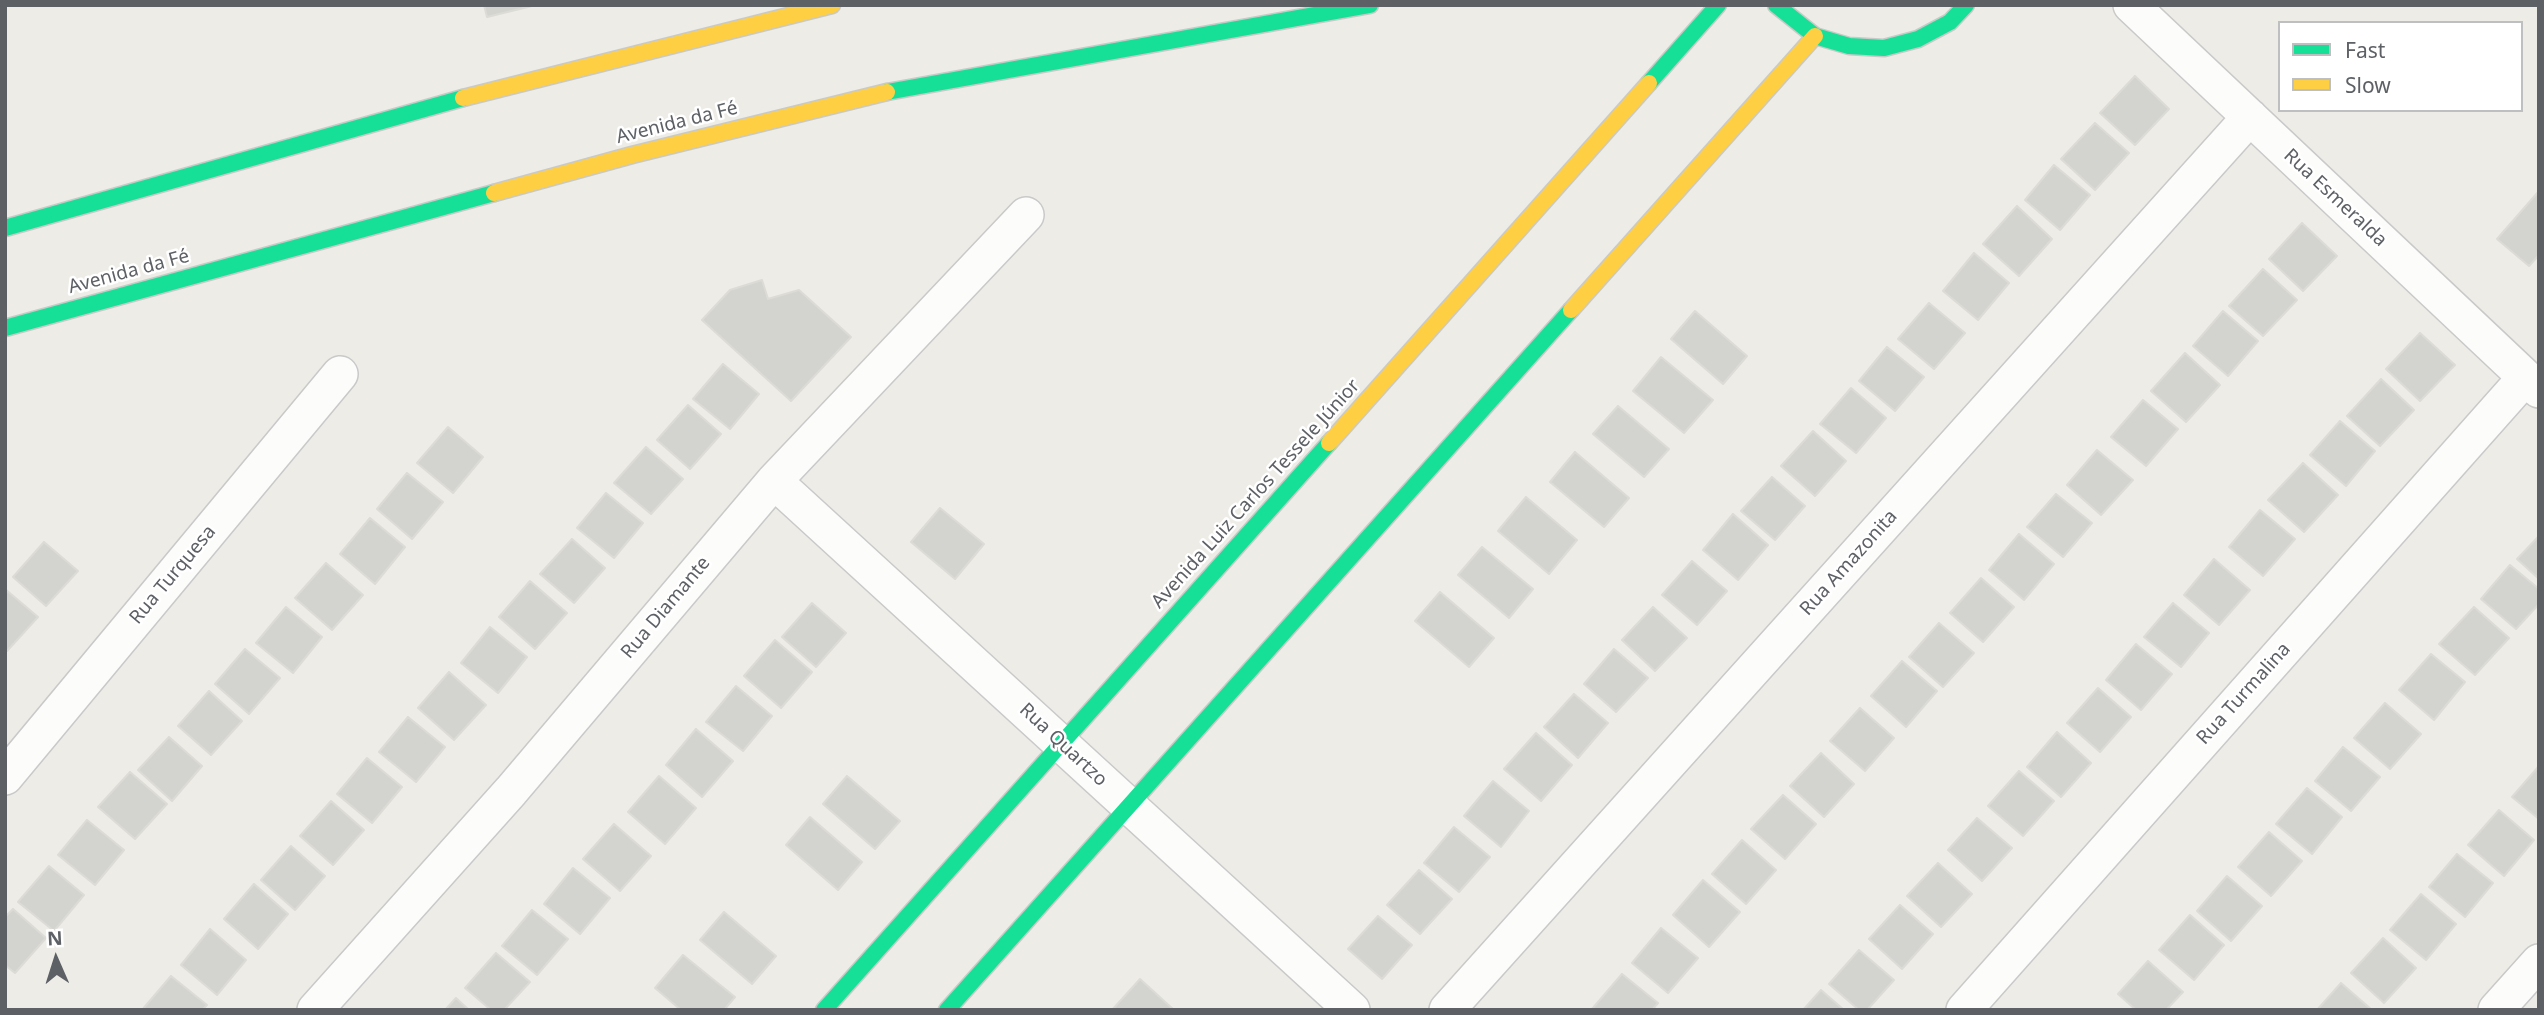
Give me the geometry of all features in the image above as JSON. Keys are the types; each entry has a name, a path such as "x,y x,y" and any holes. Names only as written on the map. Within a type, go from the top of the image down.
{"street":[{"path":"5,228 396,115 832,5"},
{"name":"Avenida da Fé","path":"5,328 632,155 913,86 1370,5"},
{"name":"Avenida Luiz Carlos Tessele Júnior","path":"824,1010 1718,5"},
{"path":"1776,5 1815,36 1849,46 1884,48 1919,39 1950,22 1966,5"},
{"name":"Rua Esmeralda","path":"2131,5 2532,384"},
{"path":"947,1010 1815,36"},
{"name":"Rua Amazonita","path":"1447,1010 2250,117"},
{"name":"Rua Diamante","path":"315,1010 512,791 774,481 1026,215"},
{"name":"Rua Turquesa","path":"5,777 341,374"},
{"name":"Rua Turmalina","path":"1964,1010 2532,384"},
{"name":"Rua Quartzo","path":"774,481 1352,1010"},
{"path":"2496,1010 2539,962"}],"building":[{"path":"484,5 536,5 487,17"},
{"path":"2135,76 2169,109 2135,145 2100,113"},
{"path":"2095,123 2129,153 2095,190 2061,159"},
{"path":"2054,165 2090,195 2060,230 2025,200"},
{"path":"2539,191 2539,255 2529,266 2497,239"},
{"path":"2017,206 2052,239 2019,276 1983,244"},
{"path":"2302,223 2337,256 2303,291 2269,259"},
{"path":"1974,253 2009,283 1978,320 1943,291"},
{"path":"2263,269 2297,300 2263,336 2229,306"},
{"path":"762,280 768,299 799,290 851,337 791,401 702,320 730,290"},
{"path":"1929,303 1965,333 1934,369 1898,339"},
{"path":"1695,311 1747,356 1723,384 1671,339"},
{"path":"2223,311 2258,341 2228,376 2193,346"},
{"path":"2420,333 2455,365 2420,401 2386,369"},
{"path":"1887,347 1924,377 1895,411 1859,381"},
{"path":"2185,353 2220,385 2186,422 2151,391"},
{"path":"1661,357 1713,400 1684,433 1633,391"},
{"path":"723,364 759,394 730,429 693,399"},
{"path":"2381,379 2414,410 2380,446 2347,416"},
{"path":"1851,388 1886,418 1856,453 1820,424"},
{"path":"2143,400 2178,429 2146,466 2111,437"},
{"path":"688,405 721,434 690,469 657,440"},
{"path":"1618,406 1669,449 1644,477 1593,434"},
{"path":"2340,421 2375,451 2346,486 2310,455"},
{"path":"448,427 483,457 453,493 417,463"},
{"path":"1813,431 1846,461 1815,496 1781,466"},
{"path":"646,447 683,479 651,514 614,483"},
{"path":"2097,450 2133,480 2101,515 2067,485"},
{"path":"1575,452 1629,498 1604,527 1550,482"},
{"path":"2303,463 2338,495 2304,532 2268,500"},
{"path":"407,473 443,502 412,539 377,509"},
{"path":"1772,477 1805,506 1775,540 1741,511"},
{"path":"606,493 643,523 614,558 577,528"},
{"path":"2056,494 2092,523 2063,557 2027,527"},
{"path":"1526,497 1577,540 1549,574 1498,531"},
{"path":"940,508 984,544 955,579 911,542"},
{"path":"2260,510 2295,539 2263,576 2229,547"},
{"path":"1733,514 1768,545 1738,580 1703,550"},
{"path":"370,518 405,547 375,584 340,554"},
{"path":"2019,534 2054,564 2024,600 1989,570"},
{"path":"2539,536 2539,579 2517,559"},
{"path":"572,539 605,568 574,603 540,574"},
{"path":"44,542 78,571 46,606 13,577"},
{"path":"1482,547 1533,589 1509,618 1458,575"},
{"path":"2214,559 2250,590 2219,625 2184,595"},
{"path":"1692,561 1727,591 1697,625 1662,595"},
{"path":"326,563 363,595 332,630 295,598"},
{"path":"2510,565 2539,589 2539,604 2516,629 2481,599"},
{"path":"1981,578 2014,607 1983,642 1950,613"},
{"path":"530,581 567,613 535,649 499,617"},
{"path":"5,589 38,617 7,651 5,649"},
{"path":"1440,592 1494,638 1469,667 1415,621"},
{"path":"812,603 846,633 816,667 782,637"},
{"path":"2173,603 2209,633 2181,667 2144,637"},
{"path":"286,607 322,637 293,673 256,643"},
{"path":"1653,607 1687,638 1655,671 1622,640"},
{"path":"2474,607 2509,638 2475,675 2439,644"},
{"path":"1939,623 1974,653 1943,687 1909,657"},
{"path":"490,627 527,657 498,693 461,663"},
{"path":"775,640 812,672 781,708 744,676"},
{"path":"2136,644 2172,674 2141,710 2106,680"},
{"path":"245,649 280,678 249,714 215,684"},
{"path":"1614,649 1648,678 1616,712 1584,684"},
{"path":"2431,654 2465,682 2434,720 2399,690"},
{"path":"1902,661 1937,691 1906,727 1871,696"},
{"path":"449,672 486,705 454,740 418,708"},
{"path":"736,686 772,716 743,751 706,722"},
{"path":"2098,688 2131,717 2100,752 2067,723"},
{"path":"209,691 242,721 211,755 178,726"},
{"path":"1574,694 1608,723 1578,758 1544,727"},
{"path":"2385,703 2421,734 2390,769 2354,738"},
{"path":"1860,708 1894,738 1865,771 1830,741"},
{"path":"408,717 445,747 416,782 379,752"},
{"path":"696,729 733,761 702,797 666,765"},
{"path":"2057,732 2091,763 2061,797 2027,767"},
{"path":"1536,733 1572,765 1541,801 1504,769"},
{"path":"169,737 202,766 172,801 138,770"},
{"path":"2343,747 2380,777 2351,811 2315,781"},
{"path":"1821,753 1854,784 1824,817 1790,786"},
{"path":"367,758 402,787 372,823 337,794"},
{"path":"2539,766 2539,819 2512,797"},
{"path":"2019,771 2054,801 2023,836 1988,806"},
{"path":"130,772 167,804 135,839 98,807"},
{"path":"659,776 696,808 665,844 628,812"},
{"path":"847,776 900,821 875,849 823,804"},
{"path":"1493,781 1529,811 1501,847 1464,816"},
{"path":"2307,788 2342,817 2312,854 2276,824"},
{"path":"1783,795 1816,824 1785,859 1751,829"},
{"path":"331,801 364,830 333,865 300,836"},
{"path":"2499,810 2534,840 2504,876 2468,845"},
{"path":"810,817 862,862 838,890 786,845"},
{"path":"1977,818 2012,848 1982,881 1948,850"},
{"path":"87,820 124,850 95,885 58,855"},
{"path":"614,824 651,856 620,891 583,859"},
{"path":"1454,827 1490,857 1459,892 1424,863"},
{"path":"2269,832 2302,861 2271,896 2238,867"},
{"path":"1742,840 1776,870 1746,904 1712,874"},
{"path":"291,846 325,876 295,910 261,880"},
{"path":"2457,854 2493,883 2465,917 2429,887"},
{"path":"1938,863 1972,894 1941,927 1907,896"},
{"path":"49,866 84,895 54,931 18,902"},
{"path":"573,868 610,898 580,934 544,904"},
{"path":"1419,870 1452,899 1420,934 1387,905"},
{"path":"2227,876 2262,906 2231,941 2197,911"},
{"path":"1703,880 1740,912 1709,947 1673,915"},
{"path":"254,884 288,914 258,949 224,919"},
{"path":"2421,894 2456,924 2426,960 2390,930"},
{"path":"1900,905 1933,934 1902,969 1869,939"},
{"path":"13,909 46,938 15,973 5,965 5,917"},
{"path":"532,910 568,939 537,975 502,946"},
{"path":"724,912 776,956 752,984 700,940"},
{"path":"2190,915 2224,945 2194,980 2159,950"},
{"path":"1378,916 1412,945 1382,979 1348,949"},
{"path":"1661,928 1698,958 1668,993 1632,963"},
{"path":"210,929 246,960 217,995 181,965"},
{"path":"2383,938 2416,968 2384,1003 2351,973"},
{"path":"1859,950 1894,980 1867,1010 1859,1010 1829,984"},
{"path":"496,953 530,982 504,1010 491,1010 465,988"},
{"path":"683,955 735,997 724,1010 681,1010 655,988"},
{"path":"2148,961 2183,992 2166,1010 2136,1010 2118,994"},
{"path":"1622,974 1658,1003 1652,1010 1592,1009"},
{"path":"171,976 207,1005 202,1010 142,1010"},
{"path":"1140,979 1174,1010 1112,1010"},
{"path":"2341,983 2372,1010 2317,1010"},
{"path":"1821,990 1844,1010 1803,1010"},
{"path":"456,998 469,1010 445,1010"}],"traffic: fast":[{"path":"887,92 1370,5"},
{"path":"1649,83 1718,5"},
{"path":"1776,5 1815,36 1849,46 1884,48 1918,39 1950,22 1966,5"},
{"path":"5,228 463,98"},
{"path":"5,328 494,193"},
{"path":"947,1010 1571,310"},
{"path":"824,1010 1329,443"}],"traffic: slow":[{"path":"463,98 832,5"},
{"path":"1571,310 1815,36"},
{"path":"1329,443 1649,83"},
{"path":"494,193 632,155 887,92"}]}
